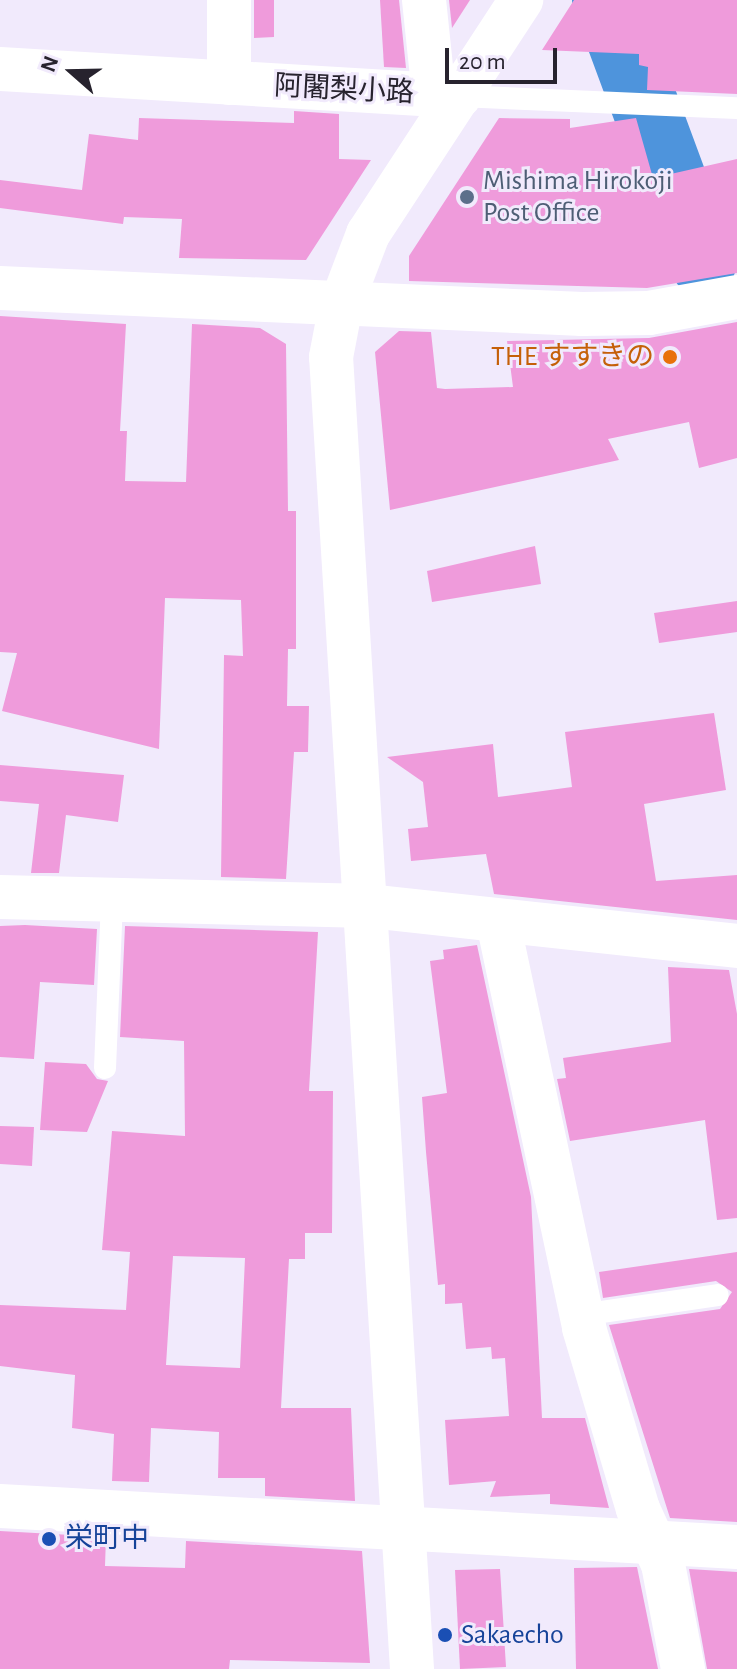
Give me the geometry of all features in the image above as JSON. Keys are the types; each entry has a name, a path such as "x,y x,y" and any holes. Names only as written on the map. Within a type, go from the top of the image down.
{"street":[{"path":"229,0 229,83"},
{"path":"424,0 446,96"},
{"path":"412,1669 369,906 331,357 341,305 368,234 446,96 521,0"},
{"name":"阿闍梨小路","path":"0,69 446,96"},
{"path":"0,288 341,305 649,313 737,297"},
{"path":"0,897 369,906 737,946"},
{"path":"498,922 581,1315 651,1541 663,1564 683,1669"},
{"path":"0,1506 403,1525 737,1547"}],"lane":[{"name":"阿闍梨小路","path":"446,96 644,108 737,108"},
{"path":"105,1068 112,900"},
{"path":"581,1315 718,1295"}],"building":[{"path":"254,0 274,0 274,37 254,38"},
{"path":"380,0 399,0 406,68 384,67"},
{"path":"449,0 470,0 452,28"},
{"path":"574,0 737,0 737,94 647,90 648,67 639,65 639,54 542,50"},
{"path":"294,111 339,114 339,159 371,160 306,260 179,258 182,219 124,217 123,224 0,208 0,180 82,190 89,134 138,140 139,118 294,123"},
{"path":"499,118 570,119 570,128 636,118 653,178 737,159 737,273 647,288 409,281 409,256"},
{"path":"0,316 126,324 120,431 127,431 125,481 186,482 192,324 260,328 286,344 288,511 296,511 296,649 288,649 287,706 309,706 308,752 294,752 286,879 221,877 224,655 243,656 241,600 165,598 159,749 2,711 17,653 0,652"},
{"path":"737,322 737,458 699,468 689,422 608,439 619,460 390,510 375,352 399,331 431,332 437,388 445,389 513,387 507,341 649,338"},
{"path":"535,546 541,584 432,602 427,571"},
{"path":"737,601 737,632 659,643 654,613"},
{"path":"714,713 726,790 644,804 656,881 737,875 737,920 494,894 486,854 411,861 408,829 428,827 423,782 387,757 493,744 498,797 572,787 565,732"},
{"path":"0,765 124,775 118,822 66,815 59,873 31,873 39,804 0,801"},
{"path":"0,926 97,929 94,985 40,982 34,1059 0,1057"},
{"path":"125,926 318,932 309,1091 333,1091 332,1233 305,1233 305,1259 289,1259 281,1408 351,1408 355,1501 265,1496 265,1478 218,1478 219,1432 151,1428 149,1482 112,1481 114,1434 72,1428 75,1375 0,1366 0,1305 126,1310 130,1252 102,1250 112,1131 185,1136 184,1041 120,1037","holes":["173,1256 245,1258 240,1368 166,1365"]},
{"path":"477,945 531,1197 542,1418 585,1418 609,1508 550,1504 550,1494 490,1497 496,1481 449,1485 445,1420 509,1416 505,1358 492,1359 491,1347 466,1349 462,1303 445,1304 445,1284 438,1285 422,1097 447,1093 430,961 444,959 443,950"},
{"path":"668,967 729,970 737,1014 737,1218 717,1220 705,1120 570,1141 557,1079 566,1078 563,1058 671,1042"},
{"path":"45,1062 86,1064 97,1079 108,1081 87,1132 40,1130"},
{"path":"0,1126 34,1127 32,1166 0,1164"},
{"path":"737,1252 737,1522 670,1518 609,1325 720,1309 732,1292 716,1281 603,1298 599,1272"},
{"path":"0,1531 106,1537 105,1566 185,1568 186,1541 362,1551 370,1663 230,1660 229,1669 0,1669"},
{"path":"637,1567 658,1669 576,1669 574,1568"},
{"path":"500,1569 506,1667 460,1669 455,1570"},
{"path":"689,1569 737,1572 737,1669 707,1669"}],"waterway":[{"path":"606,0 703,262"}],"place":[{"name":"Mishima Hirokoji Post Office","path":"467,197"},
{"name":"THE すすきの","path":"670,357"},
{"name":"栄町中","path":"49,1539"},
{"name":"Sakaecho","path":"445,1635"}]}
